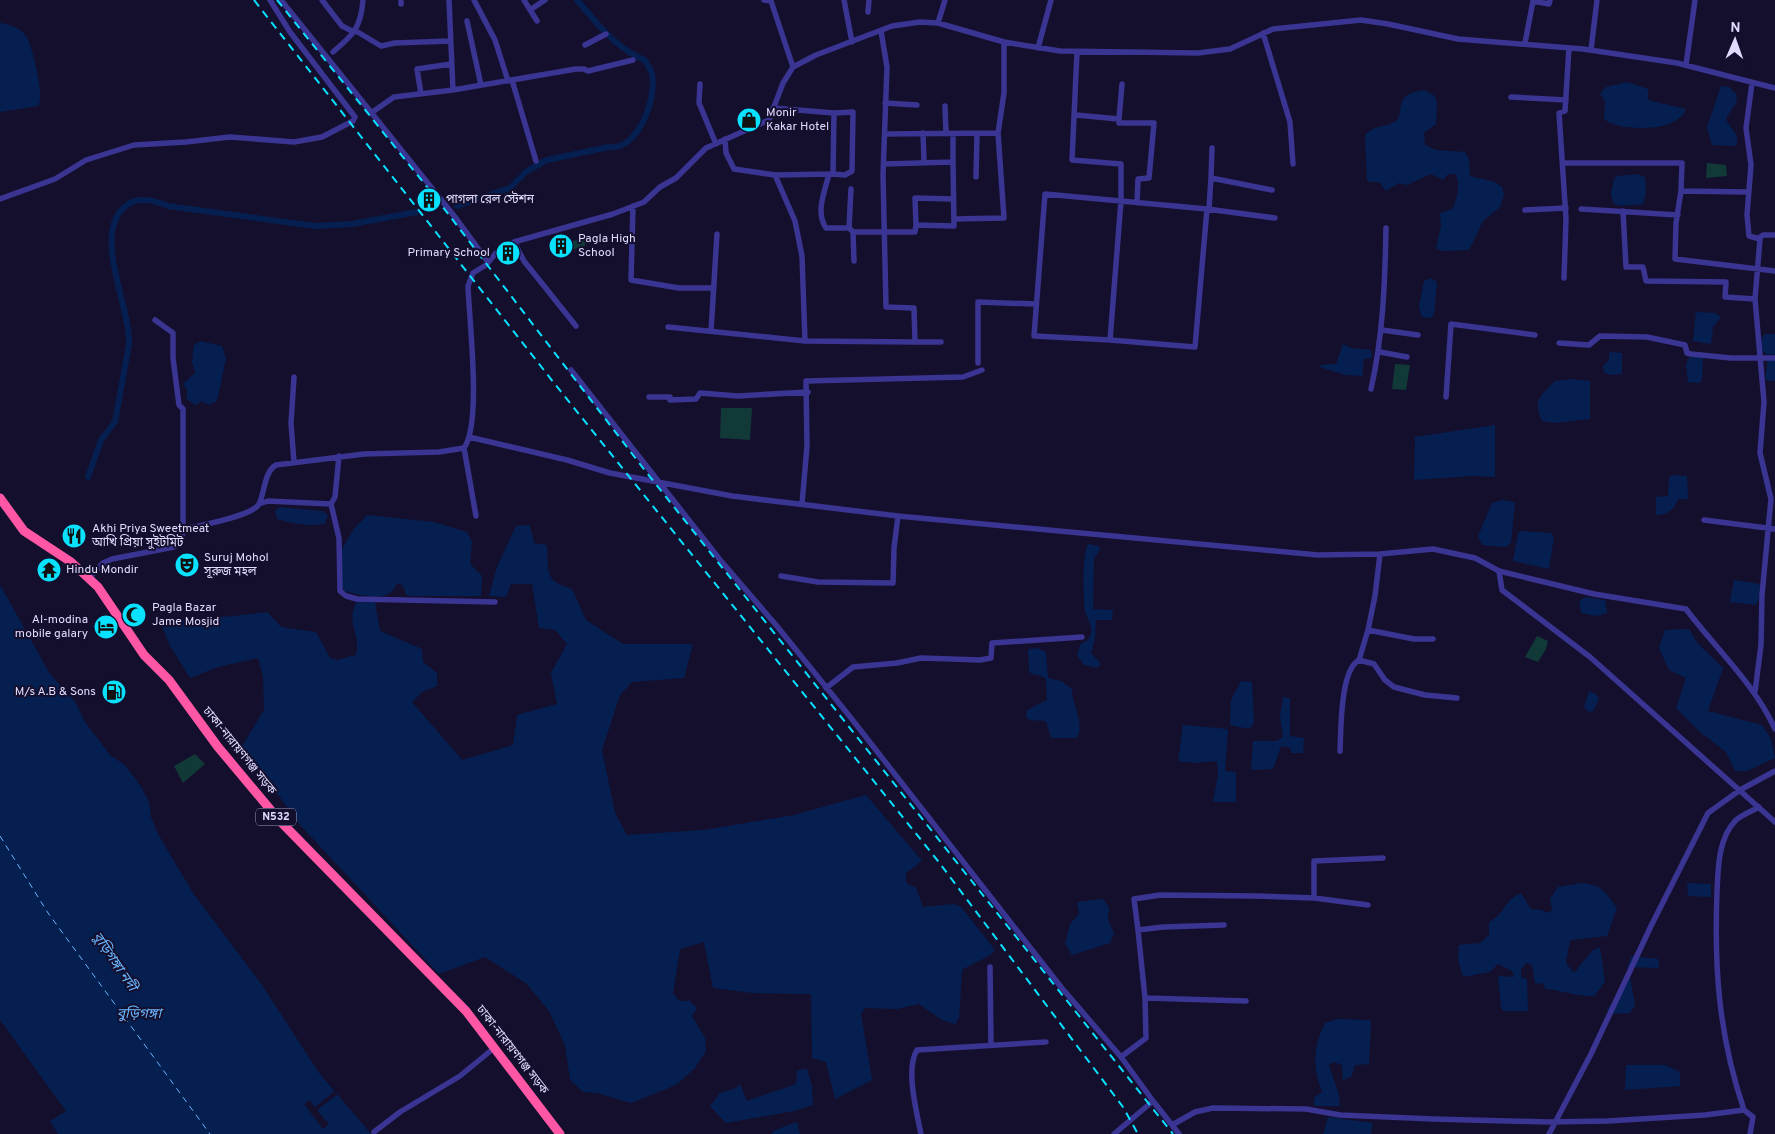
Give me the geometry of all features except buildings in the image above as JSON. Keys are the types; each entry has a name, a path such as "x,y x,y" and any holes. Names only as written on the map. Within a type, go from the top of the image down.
{"highway":[{"name":"ঢাকা-নারায়ণগঞ্জ সড়ক","path":"0,498 24,531 70,562 98,587 144,655 169,680 218,747 279,820 466,1011 560,1134"}],"street":[{"path":"0,199 55,179 86,160 125,147 230,137 294,142 322,137 356,119 290,32 270,0"},
{"path":"281,0 455,217 488,262"},
{"path":"322,0 342,26 381,46 395,43 450,41"},
{"path":"333,52 355,32 359,25 363,0"},
{"path":"448,0 453,90"},
{"path":"474,0 495,40 536,160"},
{"path":"524,0 537,21"},
{"path":"530,10 545,0"},
{"path":"764,0 774,1 792,67"},
{"path":"844,0 852,42"},
{"path":"868,12 869,0"},
{"path":"938,23 945,0"},
{"path":"1038,48 1051,0"},
{"path":"1525,43 1533,1 1549,4 1550,0"},
{"path":"1590,50 1597,0"},
{"path":"1686,65 1695,0"},
{"path":"476,516 464,448 469,437 473,396 468,286 473,273 488,262 496,253 514,242 644,202 660,187 676,178 698,154 725,139 763,124 768,120 783,83 792,67 816,55 904,23 938,23 1004,42 1077,52 1216,52 1230,49 1263,33 1286,27 1361,20 1458,39 1525,43 1590,50 1686,65 1775,88"},
{"path":"467,21 481,85"},
{"path":"881,31 887,67 884,164 886,307 914,308 915,342"},
{"path":"1263,33 1290,122 1293,164"},
{"path":"585,46 606,34"},
{"path":"954,219 1004,218 998,133 1004,93 1004,42"},
{"path":"1564,278 1566,208 1559,113 1565,112 1569,48"},
{"path":"1077,52 1076,116 1072,160 1121,164 1121,201 1110,340"},
{"path":"371,112 394,97 453,90 576,69 584,68 588,71 633,60"},
{"path":"420,94 417,69 451,64"},
{"path":"1752,83 1746,128 1751,165 1748,192 1749,236 1759,238 1775,235"},
{"path":"700,84 699,103 716,144"},
{"path":"1122,84 1119,123 1154,123 1149,178 1138,179 1137,203"},
{"path":"1511,98 1566,100"},
{"path":"885,103 917,105"},
{"path":"945,106 946,134"},
{"path":"725,139 726,152 734,168 775,175 845,175 852,171 854,148 853,112 834,113 774,108"},
{"path":"834,113 831,174 822,204 822,222 826,228 884,233 915,232 915,198 953,199"},
{"path":"1076,116 1119,119"},
{"path":"923,133 924,162"},
{"path":"885,134 998,133"},
{"path":"916,225 954,226 954,134"},
{"path":"976,177 977,134"},
{"path":"1212,148 1212,178 1208,209 1195,347 1034,336 1045,194 1208,209 1274,218"},
{"path":"884,164 953,162"},
{"path":"1564,163 1682,163 1675,259 1775,271"},
{"path":"775,175 795,221 802,256 805,341"},
{"path":"1212,178 1272,190"},
{"path":"852,189 851,230 854,261"},
{"path":"1681,191 1748,192"},
{"path":"633,206 631,280 679,288 714,288"},
{"path":"1525,210 1566,208"},
{"path":"1581,209 1678,215"},
{"path":"1623,211 1626,267 1643,267 1646,281 1726,282 1725,298 1755,299"},
{"path":"1371,389 1380,352 1386,228"},
{"path":"711,332 717,234"},
{"path":"1755,692 1772,528 1771,499 1760,454 1764,402 1755,299 1759,238"},
{"path":"514,242 524,261 576,326"},
{"path":"978,363 978,302 1036,304"},
{"path":"89,578 103,563 112,559 179,545 183,532 183,409 179,405 173,358 173,333 155,320"},
{"path":"1446,397 1451,324 1535,335"},
{"path":"668,327 805,341 941,342"},
{"path":"1382,330 1418,335"},
{"path":"1559,343 1589,345 1600,336 1639,336 1685,345 1687,353 1691,354 1775,358"},
{"path":"1380,352 1407,356"},
{"path":"571,370 721,561 776,625 1061,987 1121,1057 1179,1134"},
{"path":"802,504 807,446 808,392 806,381 963,377 982,370"},
{"path":"294,377 292,423 294,463"},
{"path":"649,397 682,400 696,399 700,393 738,396 808,392"},
{"path":"469,437 558,457 610,473 732,496 898,516 1309,554 1380,554 1433,549 1475,558 1499,571 1594,594 1686,609 1755,692 1775,729"},
{"path":"260,504 271,468 339,456 439,452 464,448"},
{"path":"339,456 335,497 331,504 339,538 340,591 346,596 356,599 495,602"},
{"path":"183,532 213,521 251,512 260,504 268,501 331,504"},
{"path":"781,576 818,582 893,583 894,548 898,516"},
{"path":"1704,520 1772,528"},
{"path":"1340,751 1342,711 1348,676 1354,663 1359,660 1368,630 1375,596 1380,554"},
{"path":"1499,571 1502,590 1590,658 1775,822"},
{"path":"1368,630 1414,639 1433,639"},
{"path":"826,688 853,667 897,663 921,658 980,660 991,658 992,643 1082,637"},
{"path":"1359,660 1374,664 1385,680 1394,687 1425,695 1457,698"},
{"path":"1548,1134 1556,1122 1708,813 1740,790 1775,771"},
{"path":"1750,1134 1753,1117 1744,1110 1731,1072 1716,973 1718,869 1722,845 1736,820 1759,807"},
{"path":"1314,898 1314,860 1383,858"},
{"path":"1121,1057 1146,1038 1145,998 1134,900 1160,895 1314,898 1368,904"},
{"path":"1138,930 1224,925"},
{"path":"990,967 991,1045"},
{"path":"1145,998 1246,1001"},
{"path":"921,1134 914,1097 912,1064 916,1051 1046,1042"},
{"path":"374,1132 400,1112 460,1076 494,1048"},
{"path":"1114,1134 1153,1101"},
{"path":"1172,1125 1195,1112 1213,1108 1306,1109 1340,1115 1433,1120 1556,1122 1705,1115 1744,1110"}],"green space":[{"path":"1707,163 1726,165 1727,176 1706,178"},
{"path":"585,238 585,246 556,255 553,246"},
{"path":"1395,364 1410,365 1406,390 1392,389"},
{"path":"721,408 752,408 750,440 720,438"},
{"path":"1537,636 1548,641 1546,649 1538,662 1525,657"},
{"path":"195,754 205,764 183,783 174,766"}],"water":[{"path":"0,23 15,28 27,38 35,62 39,83 40,101 38,106 0,112"},
{"path":"1627,82 1648,89 1648,99 1651,101 1682,108 1685,109 1685,112 1678,119 1663,126 1635,128 1609,122 1604,118 1605,101 1600,94 1606,87"},
{"path":"1721,86 1729,87 1737,95 1736,103 1726,118 1737,138 1735,146 1712,145 1707,127"},
{"path":"1424,90 1435,96 1437,104 1436,124 1424,133 1425,145 1436,150 1465,152 1469,159 1470,176 1495,182 1502,187 1504,195 1500,207 1483,221 1469,250 1442,251 1436,248 1441,226 1440,213 1452,209 1457,197 1458,181 1455,174 1448,174 1443,180 1431,174 1407,185 1399,183 1386,191 1379,182 1367,180 1365,135 1373,129 1390,124 1398,119 1403,100 1413,92"},
{"path":"1636,174 1645,177 1646,193 1643,204 1620,206 1613,203 1611,194 1614,179 1618,176"},
{"path":"1431,278 1437,284 1434,314 1431,318 1422,317 1419,307 1424,281"},
{"path":"1696,312 1715,313 1721,317 1713,327 1711,344 1693,341"},
{"path":"1765,334 1775,334 1775,354 1768,355 1762,351 1761,339"},
{"path":"200,341 222,346 226,359 217,401 209,405 202,401 195,405 187,399 187,390 183,384 195,373 192,362 194,345"},
{"path":"1343,344 1351,348 1371,350 1372,358 1364,359 1362,376 1345,375 1320,367 1320,365 1336,364"},
{"path":"1609,352 1622,353 1622,374 1609,375 1604,372 1603,366 1609,360"},
{"path":"1690,356 1703,358 1702,379 1700,383 1688,382 1686,364"},
{"path":"1768,359 1775,359 1775,381 1765,380"},
{"path":"1570,379 1590,381 1590,419 1555,423 1542,421 1538,403 1542,395 1555,381"},
{"path":"1495,425 1495,477 1473,476 1414,480 1415,437"},
{"path":"1675,475 1687,476 1688,499 1678,499 1670,511 1656,515 1656,497 1668,496 1669,477"},
{"path":"1502,500 1515,502 1511,543 1506,547 1482,545 1478,536 1492,503"},
{"path":"280,507 322,511 328,515 325,523 308,525 295,523 277,519 275,511"},
{"path":"367,515 434,522 467,532 472,542 470,564 482,576 481,596 412,596 406,595 403,586 399,583 391,592 381,596 368,596 344,591 340,576 340,552 354,529"},
{"path":"530,525 534,543 547,545 549,574 556,582 572,589 586,620 623,644 693,644 684,678 632,682 620,695 602,750 615,813 627,835 703,830 794,815 866,795 922,861 906,873 906,883 916,888 923,907 953,904 961,907 995,950 962,970 959,1018 955,1024 942,1020 919,1004 897,1009 865,1008 861,1014 872,1080 835,1099 826,1062 812,1058 811,994 753,993 713,988 704,942 680,949 673,993 679,1001 690,1001 697,1008 692,1016 705,1038 706,1051 695,1068 676,1085 631,1103 597,1093 583,1092 570,1080 565,1045 549,1011 527,984 485,957 439,974 301,826 242,746 264,710 263,676 258,658 218,667 190,678 170,646 160,621 267,612 281,627 316,632 330,658 337,660 356,655 357,640 352,616 357,601 375,602 380,631 422,649 423,662 437,673 437,686 422,692 412,702 462,760 513,745 517,715 557,704 551,673 567,644 555,630 539,628 532,584 511,584 506,597 489,596 497,567 516,526"},
{"path":"1522,531 1551,533 1554,537 1549,569 1513,561 1518,533"},
{"path":"1088,544 1099,546 1100,550 1094,558 1093,609 1113,610 1112,620 1096,620 1095,638 1091,653 1101,664 1097,668 1084,665 1077,655 1080,645 1087,641 1091,631 1091,625 1085,611 1084,597 1084,567"},
{"path":"1734,580 1760,584 1759,598 1756,605 1730,602"},
{"name":"বুড়িগঙ্গা","path":"0,585 50,674 76,703 85,722 110,755 125,765 140,785 149,802 151,817 158,834 193,893 262,985 319,1073 371,1134 58,1134 50,1121 66,1111 0,1020"},
{"path":"1585,597 1605,600 1607,613 1597,616 1581,613 1579,602"},
{"path":"1689,629 1698,644 1723,668 1708,711 1762,725 1771,739 1775,758 1747,771 1735,771 1726,752 1700,732 1676,708 1686,678 1669,670 1659,648 1665,630"},
{"path":"1037,648 1046,652 1048,678 1061,681 1072,689 1080,727 1077,738 1051,738 1046,721 1029,720 1026,717 1027,710 1047,700 1046,679 1029,671 1028,649"},
{"path":"1241,681 1252,682 1254,723 1249,729 1230,725 1231,700"},
{"path":"1589,691 1597,695 1599,699 1593,711 1589,712 1584,707"},
{"path":"1283,697 1290,698 1290,736 1304,738 1303,753 1291,753 1291,748 1281,746 1273,769 1251,770 1253,741 1277,741 1283,737 1280,716"},
{"path":"1183,725 1228,729 1225,771 1236,772 1236,802 1213,802 1218,774 1217,761 1196,763 1178,761"},
{"path":"1582,883 1603,890 1617,908 1607,936 1570,940 1566,963 1574,973 1593,950 1600,947 1605,982 1594,996 1545,989 1544,984 1535,983 1532,965 1526,963 1521,970 1521,977 1527,979 1528,1011 1504,1011 1501,1008 1498,976 1514,977 1512,971 1498,964 1490,972 1463,977 1458,959 1459,945 1480,943 1489,935 1489,922 1498,915 1511,899 1521,893 1531,909 1542,910 1547,913 1552,910 1550,899 1558,887"},
{"path":"1687,883 1711,884 1711,897 1688,896"},
{"path":"1103,899 1109,907 1108,920 1114,933 1110,943 1072,955 1065,944 1070,924 1079,914 1077,902"},
{"path":"1632,956 1658,959 1659,968 1627,967"},
{"path":"1630,977 1635,1005 1630,1013 1610,1014 1607,1010"},
{"path":"1337,1019 1369,1020 1371,1022 1369,1064 1355,1065 1351,1077 1343,1080 1342,1065 1334,1062 1329,1064 1339,1095 1340,1106 1314,1106 1314,1098 1322,1092 1315,1065 1318,1041 1325,1023"},
{"path":"1626,1065 1665,1065 1680,1072 1680,1086 1625,1090"},
{"path":"807,1069 812,1086 813,1105 794,1111 726,1123 710,1106 720,1093 736,1088 740,1084 747,1101 796,1084 797,1070"},
{"path":"1328,1117 1373,1123 1371,1134 1323,1134"},
{"path":"797,1122 800,1134 771,1134 775,1130"}],"pier":[{"path":"336,1090 339,1093 317,1110 329,1124 323,1129 304,1104 309,1100 315,1107"}],"waterway":[{"path":"457,206 510,188 527,171 547,160 619,146 629,141 637,132 648,109 651,97 653,84 649,67 645,60 625,49 607,34 577,0"},
{"path":"88,477 101,440 115,422 129,344 128,329 112,251 112,233 117,217 127,205 132,202 148,200 168,206 315,226 352,224 417,212"}],"ferry route":[{"path":"0,836 48,913 210,1134"}],"railway":[{"path":"254,0 554,383 938,861 1123,1107 1138,1134"},
{"path":"277,0 439,202 643,468 1173,1134"}],"place":[{"name":"Monir Kakar Hotel","path":"749,120"},
{"name":"পাগলা রেল স্টেশন","path":"429,200"},
{"name":"Pagla High School","path":"561,246"},
{"name":"Primary School","path":"508,253"},
{"name":"Akhi Priya Sweetmeat আখি প্রিয়া সুইটমিট","path":"74,536"},
{"name":"Suruj Mohol সূরুজ মহল","path":"187,565"},
{"name":"Hindu Mondir","path":"49,570"},
{"name":"Pagla Bazar Jame Mosjid","path":"134,615"},
{"name":"Al-modina mobile galary","path":"106,627"},
{"name":"M/s A.B & Sons","path":"114,692"}],"water label":[{"name":"বুড়িগঙ্গা নদী","path":"114,962"}]}
